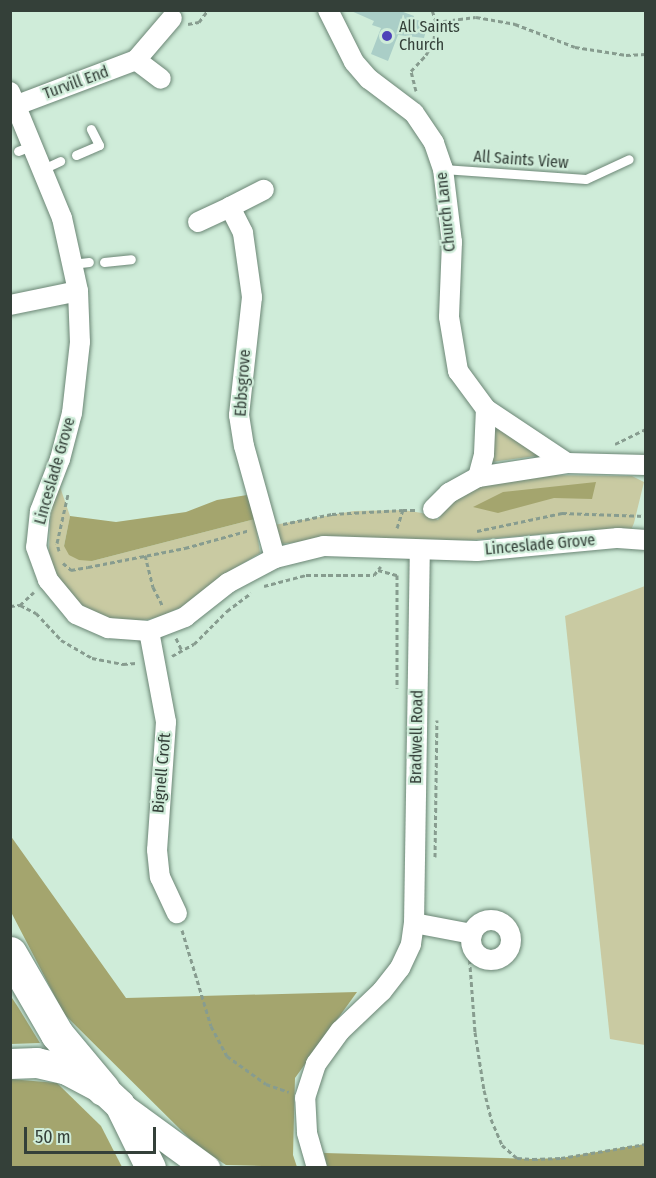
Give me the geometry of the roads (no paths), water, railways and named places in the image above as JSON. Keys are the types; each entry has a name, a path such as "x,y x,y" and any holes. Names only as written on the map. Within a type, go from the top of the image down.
{"highway":[{"path":"10,953 57,1034 112,1097"}],"main road":[{"path":"16,1064 37,1063 67,1070 112,1097 151,1167"}],"street":[{"name":"Church Lane","path":"328,10 361,71 414,113 434,143 443,169 452,242 449,317 458,371 486,409 567,463"},
{"name":"Turvill End","path":"14,98 135,60 172,18"},
{"path":"135,60 161,79"},
{"name":"Linceslade Grove","path":"14,98 26,148 52,165 62,218 81,263 78,291 80,342 72,413 60,459 40,511 36,547 48,580 76,614 108,628 149,631 185,617 228,583 275,558 324,546 382,556 420,551 477,551 618,538 645,540"},
{"path":"198,222 264,190"},
{"name":"Ebbsgrove","path":"231,207 243,233 252,297 239,415 244,446 275,558"},
{"path":"10,305 78,291"},
{"path":"478,477 484,454 486,409"},
{"path":"433,509 448,493 478,477 567,463 645,465"},
{"name":"Bradwell Road","path":"317,1167 307,1132 304,1098 316,1064 340,1031 382,991 400,968 411,945 414,923 420,551"},
{"name":"Bignell Croft","path":"149,631 166,722 157,850 160,877 177,913"},
{"path":"414,923 470,933"},
{"path":"112,1097 206,1167"}],"lane":[{"path":"76,155 99,145 91,129"},
{"name":"All Saints View","path":"443,169 586,179 629,159"},
{"path":"104,262 131,260"}],"place":[{"name":"All Saints Church","path":"387,36"}]}
